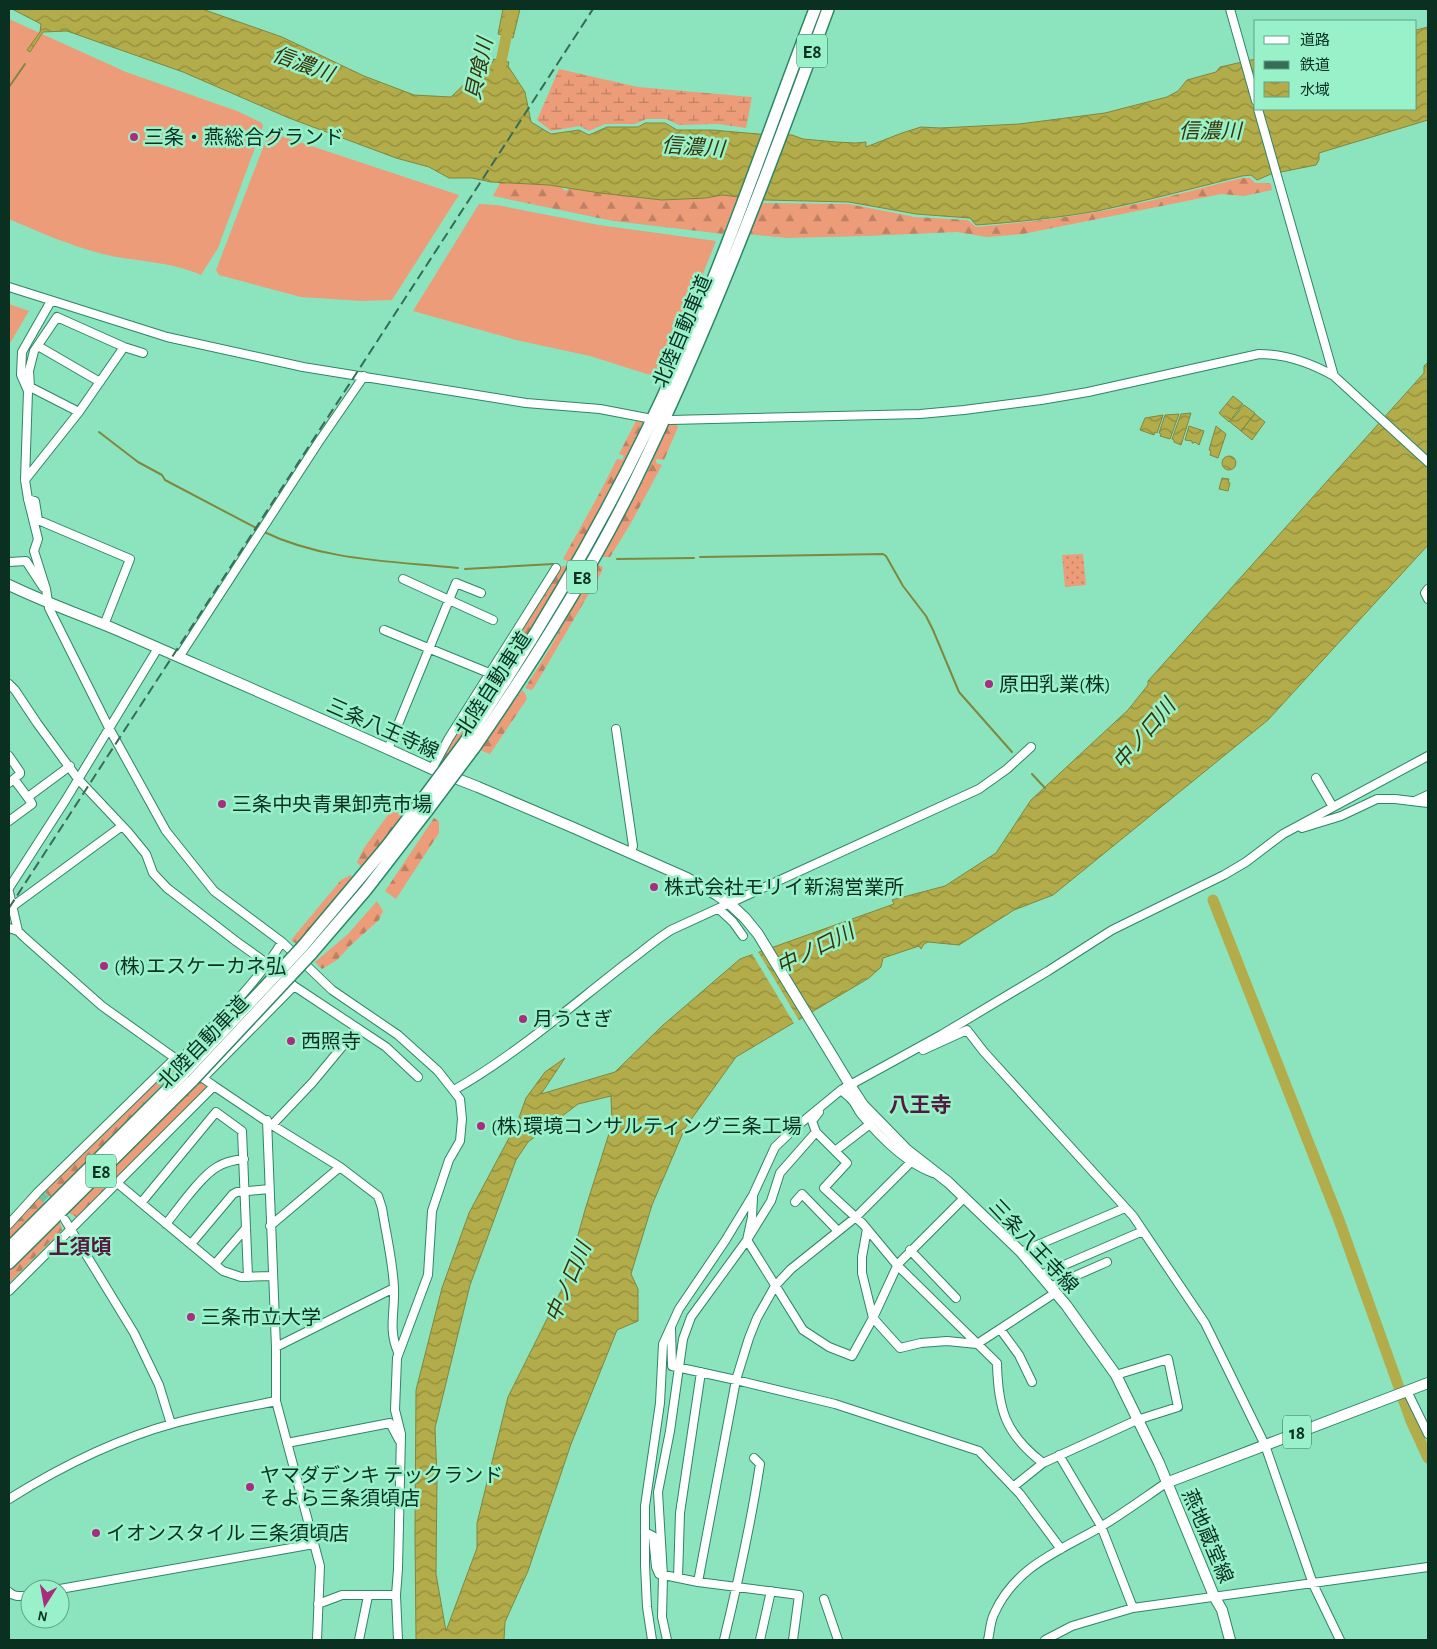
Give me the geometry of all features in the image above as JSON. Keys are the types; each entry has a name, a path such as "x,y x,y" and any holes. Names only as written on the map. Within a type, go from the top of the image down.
{"highway":[{"name":"北陸自動車道","path":"469,745 496,696 560,593 624,478 663,396 727,245 815,9"},
{"name":"北陸自動車道","path":"9,1262 193,1077 307,950 366,890 423,808 532,661 578,584 633,484 675,396 713,309 828,9"},
{"name":"北陸自動車道","path":"9,1248 193,1077"}],"main road":[{"name":"三条八王寺線","path":"9,585 47,603 179,657 432,769 480,787 631,852 687,878 724,906 745,918 758,934 837,1064 845,1088 907,1150 940,1176 986,1217 1041,1274 1066,1304 1116,1375 1166,1483"},
{"name":"燕地蔵堂線","path":"1230,1640 1222,1610 1214,1596 1166,1483 1428,1383"}],"street":[{"path":"1230,9 1254,94"},
{"path":"1258,110 1334,376"},
{"path":"9,287 167,336 303,367 526,403 600,409 647,418"},
{"path":"51,301 22,352 20,375 29,389 79,412"},
{"path":"142,353 124,347 58,317 34,351 29,371 25,480 38,539 34,551 46,589 48,608 108,728 166,831 214,891 282,942 332,990 398,1035 438,1071 460,1099 462,1119 460,1140 449,1160 432,1211 428,1275 397,1358 395,1410 401,1434 396,1595 398,1640"},
{"path":"38,346 100,382"},
{"path":"25,480 79,412 124,347"},
{"path":"670,420 920,414 964,410 1088,392 1259,354 1269,354 1298,360 1334,376 1428,462"},
{"path":"179,657 318,443 364,376"},
{"path":"28,499 35,501 38,520 130,559 104,625"},
{"path":"9,562 26,561 46,589"},
{"path":"432,769 489,673 556,568"},
{"path":"403,579 493,620"},
{"path":"388,749 456,583 481,593"},
{"path":"1428,589 1425,592 1428,599"},
{"path":"384,630 489,673"},
{"path":"18,931 9,890 158,648"},
{"path":"9,684 78,779 146,854 153,873 167,888 268,964 294,986 386,1047 418,1076"},
{"path":"616,729 634,846 631,852"},
{"path":"454,1090 478,1076 524,1043 650,944 671,930 979,789 1007,769 1031,747"},
{"path":"9,756 20,772 11,781 32,802 30,806 9,821"},
{"path":"652,1640 645,1574 645,1506 660,1403 663,1344 679,1309 725,1242 753,1194 775,1147 845,1088 1048,971 1112,930 1232,871 1283,834 1428,756"},
{"path":"28,797 70,766"},
{"path":"1316,778 1333,807"},
{"path":"1415,801 1428,795"},
{"path":"1283,834 1341,816 1377,799 1395,799 1428,804"},
{"path":"13,906 122,826"},
{"path":"724,906 743,936"},
{"path":"9,928 18,931 102,1006 177,1059 193,1077 214,1086 340,1167 378,1196 382,1208 394,1288 392,1328 398,1352"},
{"path":"9,1224 244,991 268,964 282,942"},
{"path":"193,1077 294,986"},
{"path":"317,1640 320,1566 276,1401 276,1347 269,1189 269,1122 312,1083 351,1036 360,1030"},
{"path":"917,1048 923,1050 967,1030 984,1052 1133,1216 1205,1323 1265,1445 1313,1584 1340,1640"},
{"path":"9,1290 214,1086"},
{"path":"845,1088 870,1124 893,1147 911,1162 926,1171 940,1176"},
{"path":"820,1108 820,1111 812,1121 816,1132 847,1163 824,1188 856,1217 897,1266 997,1364 997,1388 1004,1418 1031,1454 1043,1463"},
{"path":"141,1203 216,1112 242,1131 248,1277"},
{"path":"836,1151 870,1124"},
{"path":"667,1640 662,1616 663,1576 658,1492 670,1430 683,1339 691,1317 747,1240 771,1201 780,1173 816,1132"},
{"path":"166,1224 202,1180 215,1168 233,1160 244,1159"},
{"path":"698,1582 736,1380 751,1331 768,1297 775,1286 791,1270 856,1217 911,1162"},
{"path":"270,1226 340,1167"},
{"path":"116,1182 223,1270 234,1276 272,1276"},
{"path":"191,1244 229,1198 237,1192 269,1189"},
{"path":"753,1194 752,1217 747,1240 775,1286 803,1330 829,1347 852,1356 873,1318 897,1266 910,1250 964,1198"},
{"path":"795,1202 802,1194 838,1231"},
{"path":"1020,1252 1125,1208"},
{"path":"65,1220 134,1333 159,1386 171,1424"},
{"path":"215,1264 246,1228"},
{"path":"867,1229 862,1256 862,1273 873,1318 900,1348 921,1343 947,1341 977,1344 1053,1290 1107,1262"},
{"path":"1041,1274 1143,1231"},
{"path":"910,1250 956,1298"},
{"path":"276,1347 394,1288"},
{"path":"671,1326 672,1366 835,1404 979,1451 1013,1487 1062,1549"},
{"path":"1000,1329 1019,1355 1032,1382"},
{"path":"1013,1487 1043,1463 1059,1455 1137,1420 1178,1407 1168,1359 1116,1375"},
{"path":"678,1578 680,1513 701,1372"},
{"path":"1407,1391 1428,1434"},
{"path":"9,1500 34,1484 81,1459 143,1434 171,1424 276,1401"},
{"path":"287,1443 390,1423 400,1444"},
{"path":"1059,1455 1101,1526 1133,1608"},
{"path":"724,1640 754,1508 760,1464 754,1458"},
{"path":"988,1640 993,1615 1018,1578 1037,1562 1101,1526 1166,1483"},
{"path":"645,1532 653,1536 656,1567 659,1574 663,1576 800,1595 793,1640"},
{"path":"70,1587 314,1544"},
{"path":"1045,1640 1072,1626 1133,1608 1428,1567"},
{"path":"760,1640 771,1591"},
{"path":"318,1604 342,1595 396,1595"},
{"path":"359,1640 368,1596"},
{"path":"824,1599 838,1640"}],"green space":[{"name":"三条・燕総合グランド","path":"9,19 126,72 237,111 262,123 263,126 218,248 201,275 177,267 115,257 91,251 9,219"},
{"path":"559,69 638,87 752,97 746,128 718,124 679,125 666,119 646,119 635,124 605,124 589,131 580,126 551,131 537,120"},
{"path":"269,132 459,195 392,300 362,301 301,297 219,275 216,270"},
{"path":"1242,178 1250,178 1255,183 1271,184 1272,190 1244,196 1221,194 1023,234 987,237 957,232 788,238 747,234 758,203 849,204 915,217 968,220 976,227 1097,212"},
{"path":"502,179 554,180 565,191 579,184 740,193 723,234 613,221 493,196"},
{"path":"479,204 497,205 599,225 716,241 663,375 647,374 590,356 516,340 413,311"},
{"path":"9,304 29,311 9,345"},
{"path":"636,421 645,423 617,479 612,484 571,561 563,559 617,459 622,460 624,456 619,454"},
{"path":"668,423 676,423 678,427 664,460 656,459 656,463 662,465 631,523 610,557 602,557 652,462"},
{"path":"1083,554 1086,585 1065,587 1062,555"},
{"path":"596,564 603,567 601,573 533,689 525,688 550,648"},
{"path":"571,566 502,677 494,673 559,567"},
{"path":"491,678 499,685 443,767 439,765 488,680"},
{"path":"522,690 527,699 490,754 480,750"},
{"path":"407,796 418,802 363,869 357,862 364,848 401,797"},
{"path":"434,818 439,821 439,833 396,899 385,891"},
{"path":"350,875 354,879 298,945 291,940 341,880"},
{"path":"377,901 383,911 379,920 337,960 322,969 315,962 348,934"},
{"path":"173,1063 180,1068 176,1073 173,1073 140,1109 51,1198 45,1192"},
{"path":"199,1081 208,1087 76,1217 67,1212 133,1146 136,1146"},
{"path":"39,1197 45,1203 9,1239 9,1226"},
{"path":"59,1219 62,1230 9,1283 9,1270"}],"water":[{"name":"信濃川","path":"12,9 202,9 282,37 364,76 414,95 451,97 476,73 493,62 493,59 509,62 508,66 525,92 531,122 551,134 579,130 589,135 607,127 638,127 645,123 665,123 677,130 712,130 792,135 803,139 866,142 866,147 921,127 940,128 1019,124 1105,113 1167,97 1178,91 1187,80 1216,72 1220,67 1254,59 1254,110 1417,110 1417,30 1428,27 1428,120 1319,153 1319,160 1316,165 1271,174 1257,180 1251,175 1242,176 1097,211 1037,220 976,225 970,218 916,214 849,202 765,200 722,195 706,198 662,200 549,185 491,182 472,178 449,178 429,167 396,158 289,118 183,72 67,31 43,32 30,52 27,50 40,32 41,24"},
{"path":"503,9 520,9 513,38 498,34"},
{"name":"中ノ口川","path":"1428,362 1428,545 1268,720 1053,895 1014,910 959,945 928,942 921,949 919,946 883,958 881,967 869,978 736,1057 685,1128 652,1205 631,1274 638,1289 638,1321 617,1330 571,1444 528,1571 505,1622 504,1640 416,1640 416,1390 442,1288 469,1213 517,1123 526,1098 545,1072 565,1058 541,1094 615,1072 662,1026 740,959 894,904 892,900 945,886 996,853 1031,800 1128,710 1148,685 1148,681 1424,373 1424,366","holes":["611,1096 612,1124 564,1285 508,1397 477,1523 477,1548 446,1631 436,1574 437,1477 435,1428 470,1285 516,1160 528,1142 578,1104"]},
{"path":"1233,396 1243,404 1229,422 1219,413"},
{"path":"1244,405 1255,413 1241,431 1230,422"},
{"path":"1191,413 1181,445 1174,442 1172,439 1181,414"},
{"path":"1179,414 1170,439 1160,436 1161,434 1159,433 1165,415"},
{"path":"1255,414 1265,422 1252,440 1241,431"},
{"path":"1163,415 1157,433 1155,432 1154,435 1140,430 1145,418"},
{"path":"1189,426 1204,431 1199,445 1185,440"},
{"path":"1216,426 1226,434 1218,458 1210,455 1211,451 1209,450"},
{"path":"1229,456 1234,458 1236,463 1234,468 1229,470 1224,468 1222,463 1224,458"},
{"path":"1222,478 1229,479 1228,491 1219,489"}],"pier":[{"path":"757,950 800,1022 795,1025 751,952"}],"waterway":[{"name":"貝喰川","path":"498,76 512,9"},
{"path":"9,87 25,64"},
{"path":"99,432 138,462 162,475 165,480 258,529"},
{"path":"262,531 285,541 333,554 458,568"},
{"path":"700,557 883,554 903,586 926,616 959,692 1012,752"},
{"path":"617,559 694,558"},
{"path":"465,569 553,564"},
{"path":"1032,774 1045,788"},
{"path":"1213,900 1339,1220 1411,1421 1428,1458"}],"tunnel":[{"path":"40,1194 54,1207"}],"railway":[{"path":"9,908 593,9"}],"place":[{"name":"三条・燕総合グランド","path":"134,137"},
{"name":"原田乳業(株)","path":"989,684"},
{"name":"三条中央青果卸売市場","path":"222,804"},
{"name":"株式会社モリイ新潟営業所","path":"654,887"},
{"name":"(株)エスケーカネ弘","path":"104,966"},
{"name":"月うさぎ","path":"523,1019"},
{"name":"西照寺","path":"291,1041"},
{"name":"(株)環境コンサルティング三条工場","path":"481,1126"},
{"name":"三条市立大学","path":"191,1317"},
{"name":"ヤマダデンキ テックランド そよら三条須頃店","path":"250,1487"},
{"name":"イオンスタイル 三条須頃店","path":"96,1533"}],"district":[{"name":"八王寺","path":"920,1105"},
{"name":"上須頃","path":"80,1247"}]}
